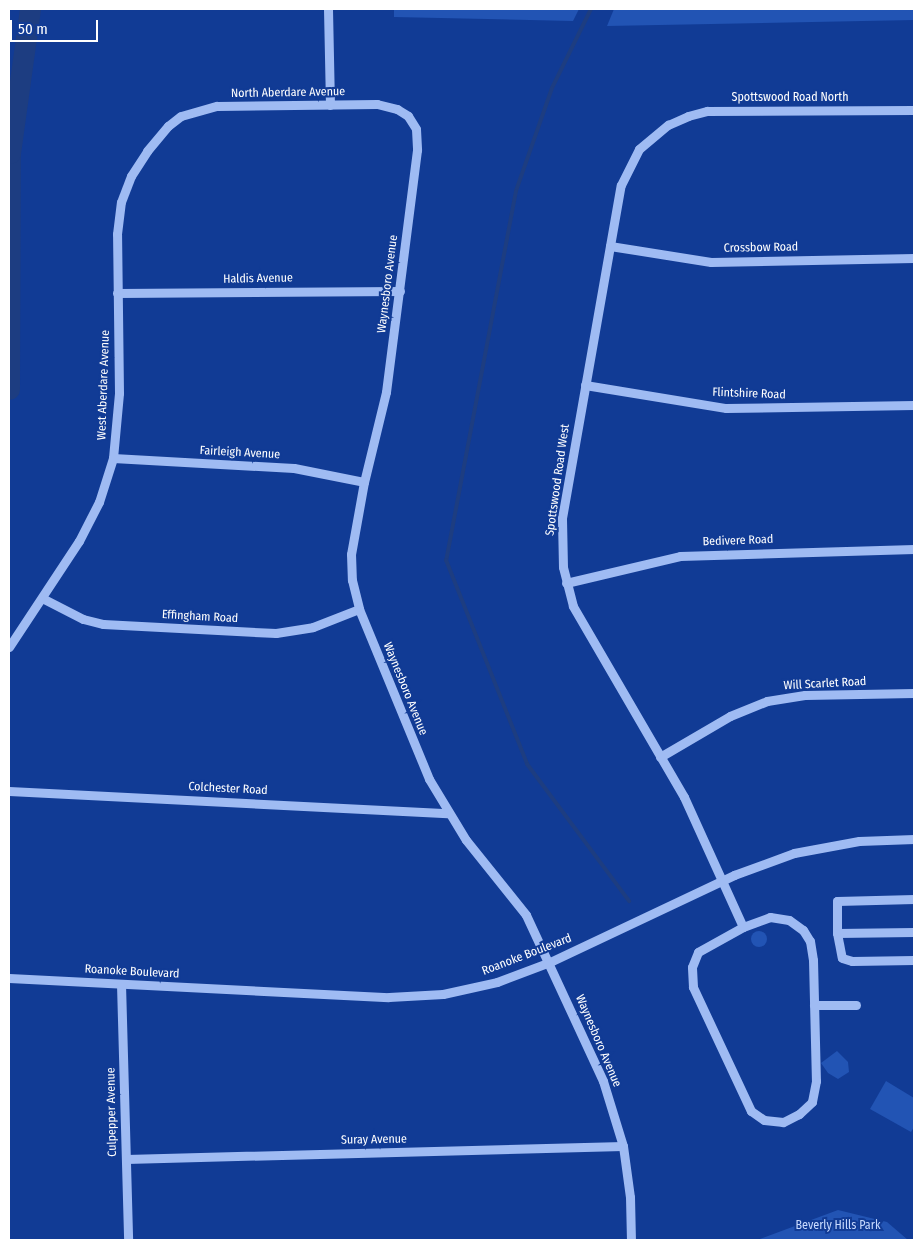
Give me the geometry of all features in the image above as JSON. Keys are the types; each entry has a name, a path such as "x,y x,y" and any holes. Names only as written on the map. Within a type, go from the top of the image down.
{"street":[{"path":"328,9 330,105"},
{"name":"North Aberdare Avenue","path":"181,116 217,106 377,104 397,108"},
{"name":"Waynesboro Avenue","path":"397,108 408,116 416,129 417,150 386,392 364,482 352,554 352,580 359,609 429,779 446,813 511,893 550,962 603,1081 623,1146 630,1197 631,1240"},
{"name":"Spottswood Road North","path":"668,125 707,111 914,110"},
{"name":"West Aberdare Avenue","path":"9,647 42,598 99,502 113,458 119,393 117,234 121,202 147,151 168,126 181,116"},
{"name":"Spottswood Road West","path":"668,125 639,149 628,166 621,185 562,518 561,551 566,583 589,636 684,797 743,927"},
{"name":"Crossbow Road","path":"610,246 711,262 914,258"},
{"name":"Haldis Avenue","path":"117,293 400,290"},
{"name":"Flintshire Road","path":"585,384 726,408 914,405"},
{"name":"Fairleigh Avenue","path":"113,458 294,468 364,482"},
{"name":"Bedivere Road","path":"566,583 680,556 914,549"},
{"name":"Effingham Road","path":"42,598 83,619 103,624 276,633 313,626 359,609"},
{"name":"Will Scarlet Road","path":"660,757 730,716 767,701 805,696 914,693"},
{"name":"Colchester Road","path":"9,791 446,813"},
{"name":"Roanoke Boulevard","path":"9,978 415,996 473,988 550,962 722,881 781,857 828,845 914,839"},
{"path":"914,899 838,901 837,933 842,958 852,961 914,960"},
{"path":"770,917 789,920 803,930 810,941 816,1082 812,1102 799,1114 783,1122 764,1120 751,1111 693,987 692,967 698,952 743,927 770,917"},
{"path":"837,933 914,932"},
{"name":"Culpepper Avenue","path":"122,984 128,1240"},
{"path":"814,1005 856,1005"},
{"name":"Suray Avenue","path":"126,1159 623,1146"}],"green space":[{"path":"394,9 579,9 573,21 394,17"},
{"path":"614,9 914,9 914,20 607,26"},
{"path":"759,931 765,933 767,939 765,945 759,947 753,945 751,939 753,933"},
{"path":"837,1051 848,1062 849,1072 838,1079 828,1073 821,1063"},
{"path":"886,1081 914,1098 914,1127 911,1132 870,1109"},
{"name":"Beverly Hills Park","path":"838,1210 887,1222 908,1240 757,1240"}],"waterway":[{"path":"9,389 10,153 30,9"},
{"path":"591,9 552,88 516,191 446,560 527,764 629,901"}]}
